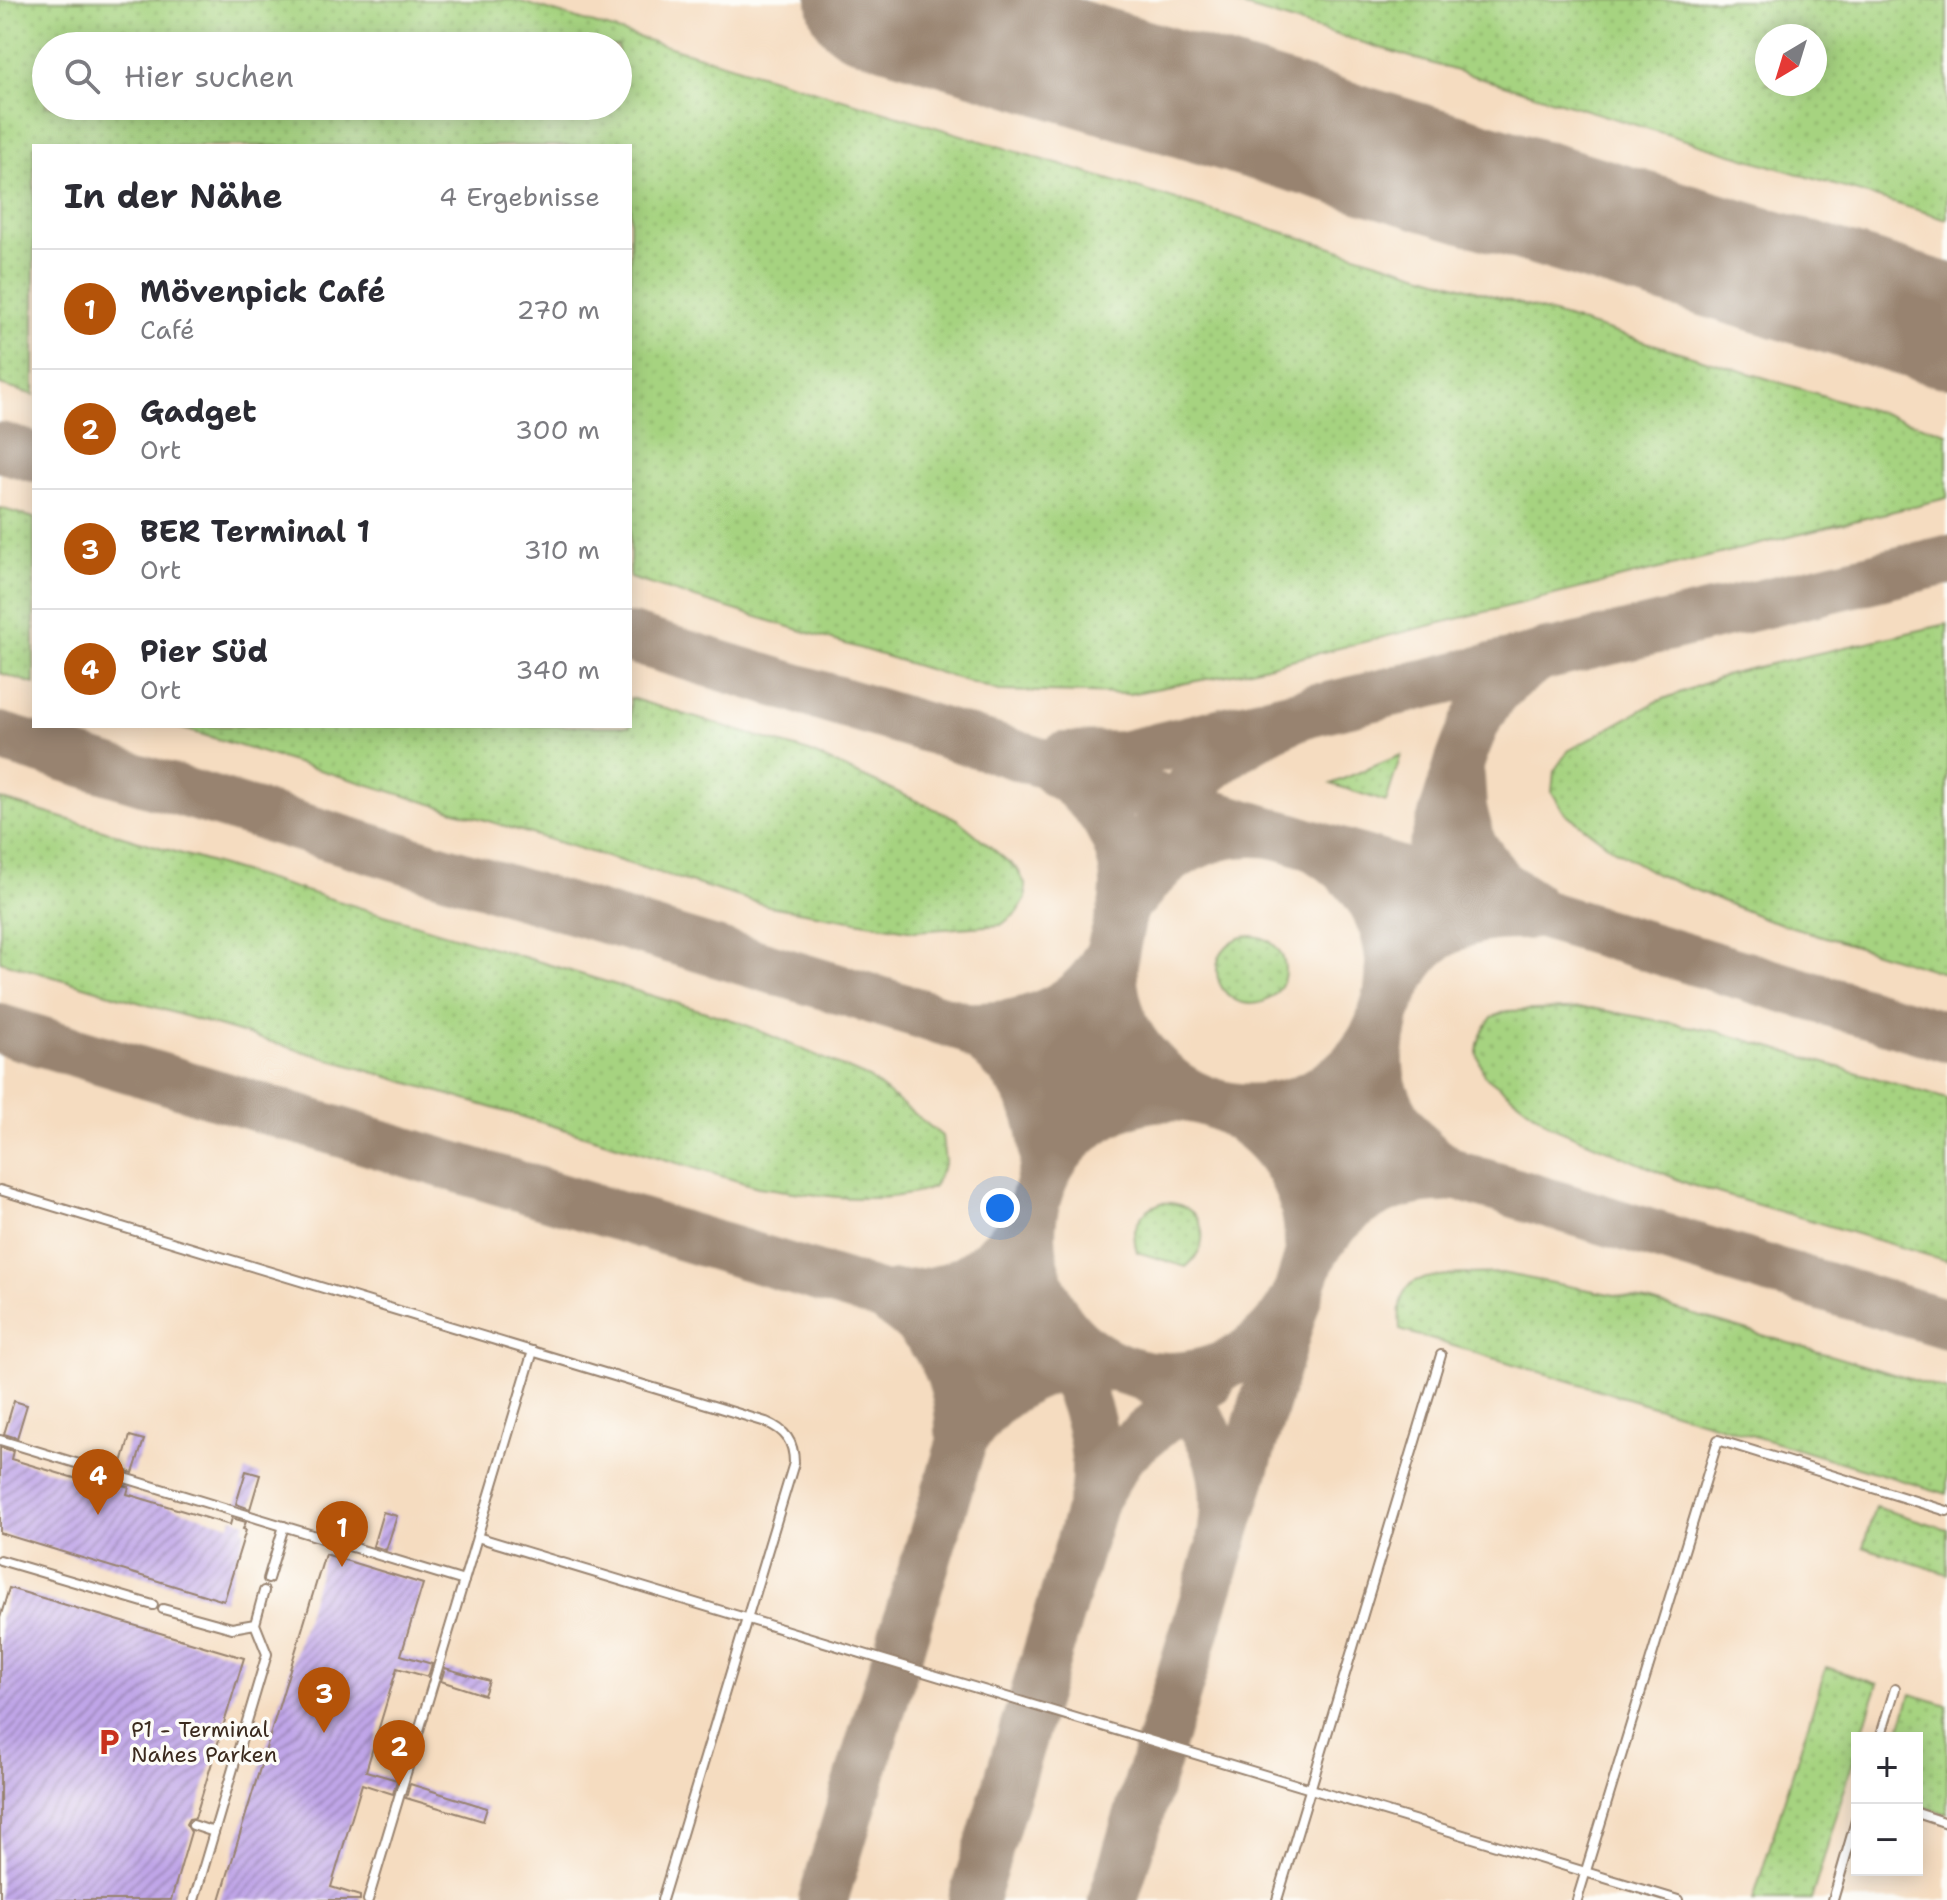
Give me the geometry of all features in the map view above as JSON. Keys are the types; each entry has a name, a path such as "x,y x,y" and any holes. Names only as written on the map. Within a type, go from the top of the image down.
{"lane":[{"path":"0,1190 766,1422 785,1433 794,1453 794,1463 662,1900"},
{"path":"368,1900 533,1351"},
{"path":"1277,1900 1441,1355"},
{"path":"0,1440 464,1581"},
{"path":"1577,1900 1718,1440 1947,1511"},
{"path":"268,1579 284,1526"},
{"path":"477,1537 1678,1900"},
{"path":"0,1560 153,1605"},
{"path":"194,1900 267,1654 255,1624 264,1591"},
{"path":"163,1609 232,1628 255,1624"},
{"path":"1882,1732 1895,1689"},
{"path":"1923,1815 1947,1823"},
{"path":"193,1825 214,1832"},
{"path":"1833,1900 1851,1838"}],"green space":[{"path":"0,0 515,0 621,32 32,32 32,120 632,120 632,35 1947,433 1947,498 1238,673 1129,694 999,691 632,579 632,144 32,144 32,394 0,385"},
{"path":"1222,0 1947,0 1947,219"},
{"path":"0,508 32,517 32,683 0,673"},
{"path":"1947,624 1947,974 1766,919 1658,875 1613,849 1564,812 1552,792 1554,771 1568,751 1656,702 1731,673"},
{"path":"632,699 809,752 957,819 1018,870 1025,884 1026,898 1018,912 1001,925 914,931 769,906 181,728 632,728"},
{"path":"1401,755 1386,802 1331,784"},
{"path":"0,799 739,1022 869,1078 942,1136 945,1162 934,1187 892,1197 847,1198 758,1187 0,961"},
{"path":"1251,936 1275,946 1285,970 1275,994 1251,1004 1227,994 1217,970 1227,946"},
{"path":"1591,1008 1719,1032 1947,1099 1947,1261 1691,1185 1553,1127 1484,1075 1477,1053 1478,1044 1492,1017 1507,1011"},
{"path":"1161,1203 1186,1208 1200,1224 1201,1246 1186,1267 1137,1252 1135,1229 1138,1222 1153,1206"},
{"path":"1501,1273 1651,1302 1947,1390 1947,1494 1400,1330 1402,1298 1412,1283 1441,1276"},
{"path":"1875,1507 1947,1529 1947,1574 1863,1547"},
{"path":"1826,1667 1878,1684 1862,1732 1851,1732 1851,1768 1811,1900 1753,1900"},
{"path":"1911,1694 1947,1705 1947,1814 1923,1807 1923,1732 1899,1732"}],"building":[{"path":"14,1401 27,1405 17,1438 4,1434"},
{"path":"130,1436 144,1440 133,1473 120,1469"},
{"path":"0,1447 13,1451 11,1459 114,1490 116,1483 129,1487 127,1494 230,1525 232,1518 246,1522 224,1601 0,1533"},
{"path":"246,1471 260,1475 250,1509 236,1504"},
{"path":"383,1512 397,1516 386,1550 373,1546"},
{"path":"325,1554 423,1584 401,1655 432,1664 428,1677 397,1668 366,1771 397,1780 393,1794 362,1784 331,1887 360,1896 360,1900 220,1900"},
{"name":"P1 - Terminal Nahes Parken","path":"9,1588 244,1658 195,1818 189,1819 186,1824 191,1832 171,1900 0,1900 0,1618"},
{"path":"445,1668 489,1681 484,1695 441,1681"},
{"path":"410,1784 487,1808 483,1821 406,1798"}],"taxiway":[{"path":"0,447 32,456"},
{"path":"1064,757 1122,756 1947,560"},
{"path":"632,639 1947,1037"},
{"path":"1113,1900 1459,764 1481,711 1490,698 1513,676 1547,653"},
{"path":"823,1900 1135,870 1168,814 1208,769 1258,735 1317,708"},
{"path":"0,737 965,1027 1075,1064 1947,1324"},
{"path":"1057,773 1090,799 1111,830 1119,850 1125,890 1113,979 1117,1005 1126,1030 1163,1076 1204,1100 1230,1107 1282,1105 1307,1097 1330,1084 1351,1067 1368,1046 1408,965 1429,942 1464,922 1526,915"},
{"path":"1460,777 1462,809 1471,844 1500,884 1532,905"},
{"path":"1136,894 1173,857 1220,836 1255,832 1283,835 1310,845 1333,859 1354,878 1371,900 1383,925 1389,952 1390,981 1379,1052 1385,1095 1411,1139 1430,1158 1451,1172"},
{"path":"975,1027 1013,1024 1049,1013 1080,993 1104,963"},
{"path":"0,1029 1142,1375 1166,1388 1185,1404 1213,1443 1224,1489 1221,1541"},
{"path":"977,1035 1005,1060 1026,1089 1040,1122 1044,1159"},
{"path":"1309,1243 1304,1204 1290,1169 1268,1140 1239,1117 1207,1102 1171,1096 1134,1101 1097,1118 1057,1155 1036,1200 1032,1247 1043,1292 1068,1332 1105,1361 1151,1376 1206,1372 1247,1353 1281,1322 1296,1297 1314,1252 1325,1235 1353,1207 1385,1189 1423,1179 1443,1178"},
{"path":"896,1295 936,1291 969,1278 997,1256 1024,1227"},
{"path":"892,1303 922,1328 943,1358 956,1392 960,1430"},
{"path":"1055,1328 1092,1431 1096,1474 1094,1498"},
{"path":"967,1433 992,1404 1022,1382 1055,1368 1094,1364"},
{"path":"973,1900 1094,1498 1122,1453 1210,1381"}],"runway":[{"path":"869,0 1947,326"}],"place":[{"name":"Pier Süd","path":"98,1515"},
{"name":"Mövenpick Café","path":"342,1567"},
{"name":"BER Terminal 1","path":"324,1733"},
{"name":"P1 - Terminal Nahes Parken","path":"109,1742"},
{"name":"Gadget","path":"399,1786"}]}
